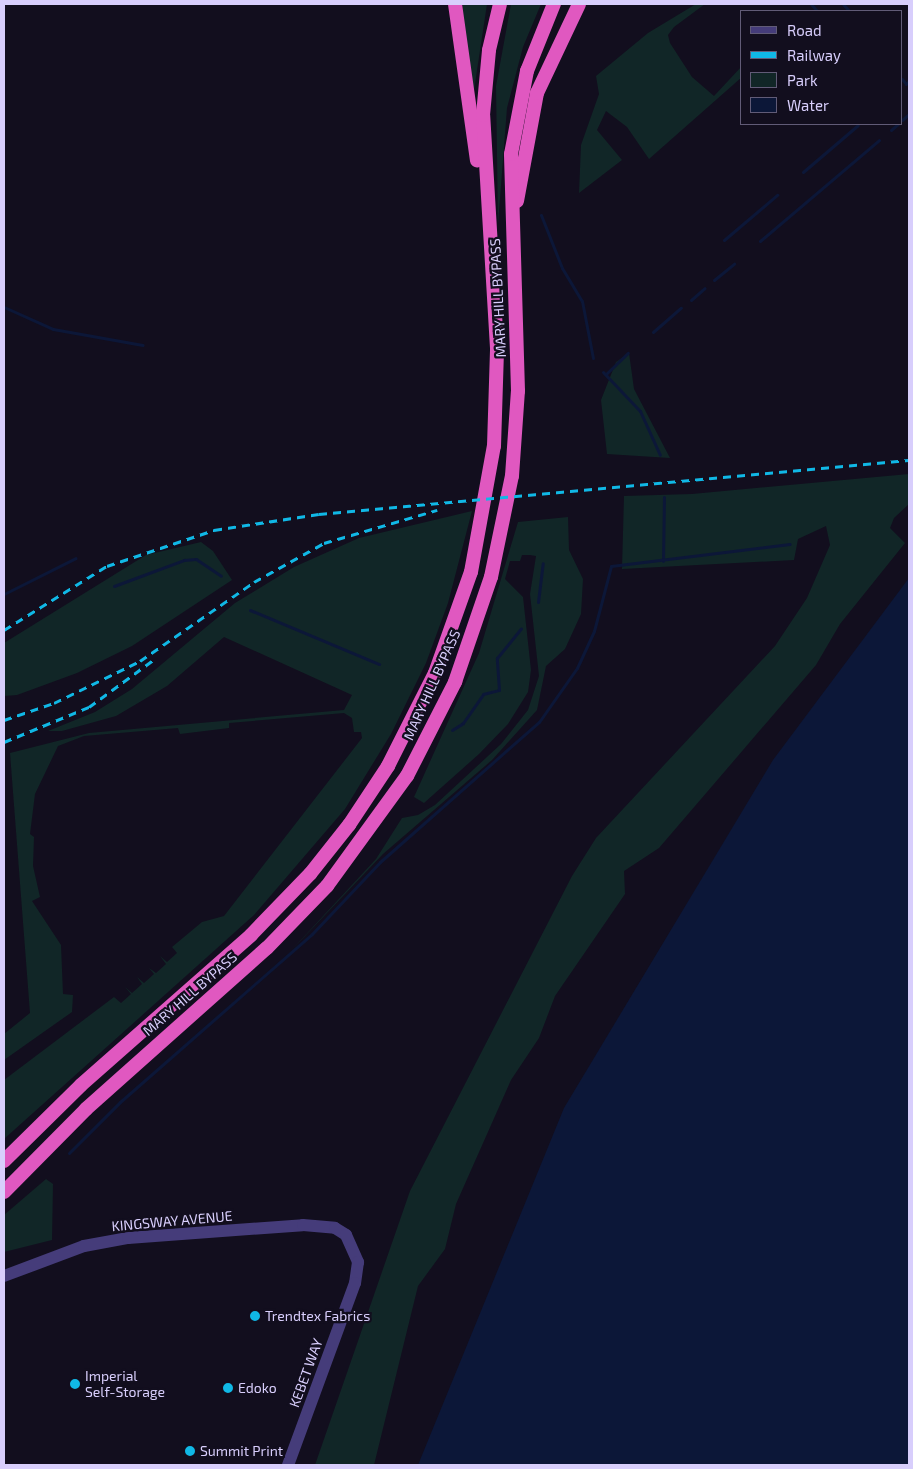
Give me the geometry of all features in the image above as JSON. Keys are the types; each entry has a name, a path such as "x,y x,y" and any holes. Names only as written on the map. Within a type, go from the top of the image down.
{"highway":[{"name":"MARY HILL BYPASS","path":"4,1161 281,906 349,825 412,722 455,623 491,477 498,386 484,93 500,4"},
{"name":"MARY HILL BYPASS","path":"4,1192 86,1109 298,918 366,838 432,730 474,631 512,476 518,382 511,244 510,174 517,113 534,50 554,4"},
{"path":"511,244 535,102 551,56 579,4"},
{"path":"455,5 490,235"}],"street":[{"name":"KINGSWAY AVENUE","path":"4,1276 84,1246 128,1238 303,1225 335,1228 346,1235"},
{"name":"KEBET WAY","path":"288,1465 354,1283 358,1262 346,1235"}],"green space":[{"path":"463,4 487,4 473,97 463,18"},
{"path":"511,4 541,4 523,47 507,108 498,224 496,86"},
{"path":"696,4 705,4 674,27 668,35 670,43 692,77 714,96 740,68 740,79 649,159 627,127 606,111 597,130 622,160 579,193 581,145 599,94 596,76 648,33"},
{"path":"629,353 634,389 670,458 607,454 601,400 616,362"},
{"path":"909,474 909,504 894,518 890,528 905,543 840,624 816,665 659,848 624,871 625,894 555,996 539,1038 511,1080 456,1204 445,1249 418,1286 374,1465 315,1465 410,1191 572,876 596,838 775,646 807,598 830,545 826,526 798,539 794,560 622,569 624,496 692,494"},
{"path":"472,511 448,603 426,663 391,734 345,809 254,915 4,1139 4,1080 114,997 121,1003 131,994 125,987 132,993 142,984 137,977 144,983 154,974 149,968 156,973 166,964 160,956 167,962 177,953 172,947 202,922 224,916 362,738 361,732 354,732 352,718 344,713 229,723 229,728 180,734 178,728 84,736 58,746 35,794 30,834 34,837 33,866 40,897 32,901 61,945 63,994 73,995 72,1012 4,1060 4,1034 30,1013 10,753 89,733 344,710 352,695 224,637 167,686 116,716 62,731 48,731 95,712 132,689 235,603 294,567 359,538"},
{"path":"568,517 569,550 583,579 581,614 565,649 546,666 537,710 492,760 383,854 286,956 376,859 402,818 418,815 435,805 501,744 528,710 539,676 530,594 536,556 522,555 520,561 510,561 505,579 523,597 531,670 528,692 508,724 479,754 424,803 414,797 479,653 518,522"},
{"path":"201,542 213,551 232,580 132,646 77,673 17,695 4,696 4,643 146,555"},
{"path":"46,1179 53,1184 52,1240 4,1252 4,1215"}],"water":[{"path":"909,578 909,1465 418,1465 564,1108 773,760"}],"waterway":[{"path":"811,4 816,10"},
{"path":"843,4 848,10"},
{"path":"903,80 906,84 909,81"},
{"path":"903,119 909,114"},
{"path":"803,172 858,125"},
{"path":"891,130 897,125"},
{"path":"760,241 879,140"},
{"path":"724,240 777,195"},
{"path":"541,215 562,268 582,301 593,358"},
{"path":"714,280 734,264"},
{"path":"691,300 705,288"},
{"path":"4,307 53,329 143,345"},
{"path":"653,332 681,308"},
{"path":"607,373 628,353"},
{"path":"603,372 640,411 660,455"},
{"path":"663,561 664,497"},
{"path":"69,1153 120,1102 312,934 380,862 539,722 577,668 594,631 611,566 790,544"},
{"path":"4,594 76,558"},
{"path":"114,586 184,560 196,559 221,576"},
{"path":"538,602 543,563"},
{"path":"250,610 379,664"},
{"path":"452,730 463,723 483,694 499,690 497,658 521,628"}],"railway":[{"path":"4,630 107,566 214,530 319,514 909,460"},
{"path":"4,720 54,703 140,661 254,582 324,543 437,510"},
{"path":"4,742 89,707 156,658"}],"place":[{"name":"Trendtex Fabrics","path":"255,1316"},
{"name":"Imperial Self-Storage","path":"75,1384"},
{"name":"Edoko","path":"228,1388"},
{"name":"Summit Print","path":"190,1451"}]}
